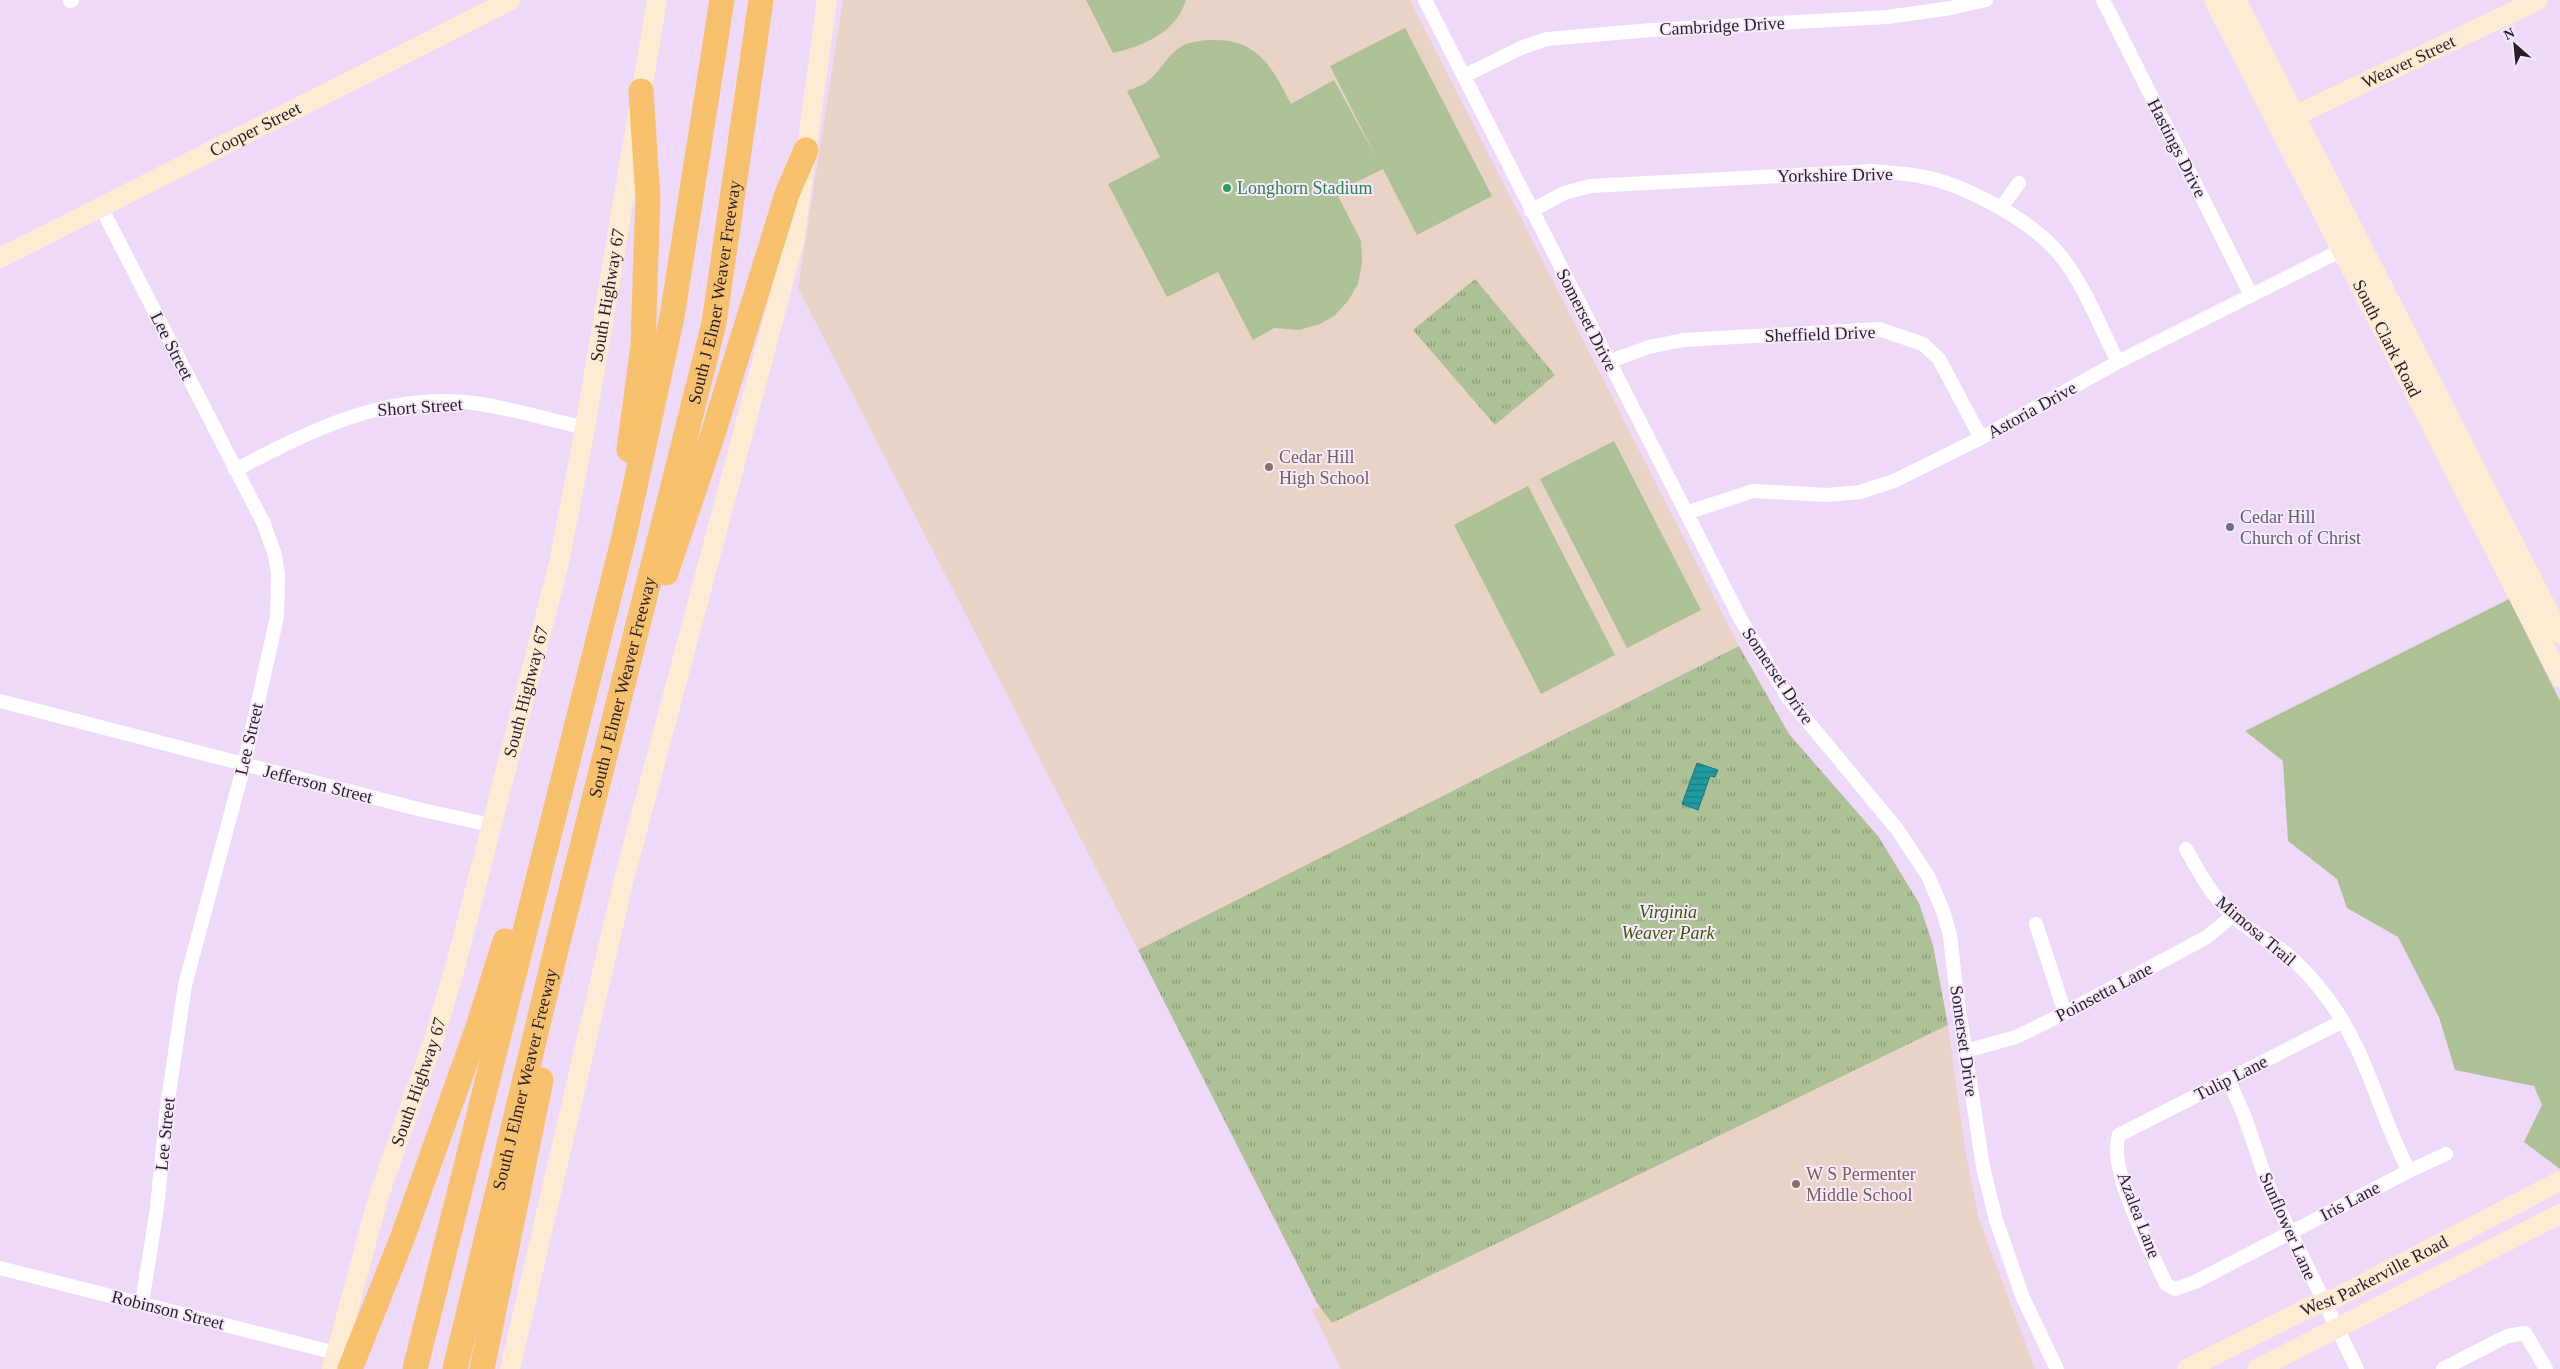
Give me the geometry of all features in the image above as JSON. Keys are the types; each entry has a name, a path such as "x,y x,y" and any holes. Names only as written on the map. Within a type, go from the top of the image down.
{"highway":[{"name":"South J Elmer Weaver Freeway","path":"415,1369 624,537 672,317 721,1"},
{"name":"South J Elmer Weaver Freeway","path":"455,1369 555,954 714,323 760,9"},
{"path":"624,537 626,473 643,346 648,198 641,91"},
{"path":"632,645 656,603 713,434 787,194 806,150"},
{"path":"339,1364 402,1239 478,1027 533,844 557,798"},
{"path":"482,1369 534,1119 556,991 555,954"}],"main road":[{"name":"Cooper Street","path":"0,258 511,0"},
{"name":"South Highway 67","path":"339,1364 379,1195 437,1028 492,826 559,563 585,428 657,0"},
{"name":"South Clark Road","path":"2214,0 2359,241 2560,634"},
{"name":"South Clark Road","path":"2236,0 2341,250 2560,677"},
{"name":"Weaver Street","path":"2286,120 2538,0"},
{"path":"510,1369 624,879 794,242 823,5"},
{"path":"2398,362 2416,352"},
{"path":"2466,495 2484,485"},
{"name":"West Parkerville Road","path":"2187,1369 2323,1302 2336,1298 2560,1181"},
{"name":"West Parkerville Road","path":"2257,1369 2560,1214"}],"street":[{"name":"Somerset Drive","path":"1425,0 1741,620 1789,698 1897,830 1928,876 1943,911 1950,935 1956,989 1983,1167 1996,1220 2022,1298 2057,1369"},
{"name":"Cambridge Drive","path":"1464,76 1522,47 1547,38 1651,30 1887,17 1951,8 1986,0"},
{"name":"Hastings Drive","path":"2103,0 2251,296"},
{"name":"Yorkshire Drive","path":"1531,210 1564,193 1590,186 1873,171 1919,176 1952,185 2001,208 2034,230 2059,253 2076,277 2118,362"},
{"path":"2001,208 2019,183"},
{"name":"Lee Street","path":"102,207 264,524 275,555 278,575 277,617 244,765 184,985 167,1107 157,1208 142,1303"},
{"name":"Astoria Drive","path":"1686,513 1753,491 1827,495 1860,492 1894,481 1981,438 2118,362 2359,241"},
{"name":"Sheffield Drive","path":"1608,362 1649,347 1683,340 1879,330 1923,344 1939,359 1981,438"},
{"name":"Short Street","path":"235,470 328,424 359,413 402,404 446,402 480,404 585,428"},
{"name":"Jefferson Street","path":"0,701 244,765 492,826"},
{"name":"Mimosa Trail","path":"2186,849 2214,897 2232,916 2287,955 2327,998 2343,1021 2359,1049 2392,1139 2409,1171"},
{"name":"Poinsetta Lane","path":"1966,1050 2016,1037 2064,1013 2207,937 2232,916"},
{"path":"2036,924 2064,1013"},
{"name":"Tulip Lane","path":"2118,1135 2343,1021"},
{"name":"Sunflower Lane","path":"2228,1079 2244,1115 2268,1188 2357,1369"},
{"name":"Azalea Lane","path":"2118,1135 2116,1155 2138,1223 2166,1284 2175,1289"},
{"name":"Iris Lane","path":"2175,1289 2195,1282 2409,1171 2446,1154"},
{"name":"Robinson Street","path":"0,1268 142,1303 339,1364"},
{"path":"2442,1369 2507,1336 2525,1333 2546,1369"}],"shaded area":[{"name":"Cedar Hill High School","path":"843,0 1410,0 1739,646 1138,950 798,288"},
{"path":"1697,763 1718,770 1715,777 1710,776 1698,810 1682,804"},
{"name":"W S Permenter Middle School","path":"1948,1025 1965,1149 1979,1219 2035,1369 1341,1369 1312,1310 1814,1066 1824,1085"}],"green space":[{"path":"1086,0 1186,0 1175,21 1157,36 1147,42 1113,53"},
{"name":"Longhorn Stadium","path":"1405,28 1492,196 1417,235 1383,169 1336,192 1361,241 1362,263 1358,284 1348,301 1334,316 1320,324 1299,330 1274,328 1253,340 1218,272 1167,297 1108,184 1160,157 1127,91 1148,81 1173,53 1182,46 1203,41 1230,41 1254,51 1263,59 1278,79 1291,104 1334,80 1376,157 1330,66"},
{"path":"1475,279 1555,375 1495,425 1413,330"},
{"path":"1614,441 1701,610 1627,648 1540,479"},
{"path":"1528,486 1615,655 1541,694 1454,525"},
{"path":"2509,599 2560,701 2560,1169 2524,1142 2542,1105 2534,1086 2455,1070 2439,1017 2398,937 2347,908 2337,879 2288,841 2283,761 2245,731"},
{"name":"Virginia Weaver Park","path":"1739,646 1789,734 1878,836 1919,903 1933,945 1948,1025 1332,1323 1317,1303 1138,950"}],"place":[{"name":"Longhorn Stadium","path":"1227,188"},
{"name":"Cedar Hill High School","path":"1269,467"},
{"name":"Cedar Hill Church of Christ","path":"2230,527"},
{"name":"W S Permenter Middle School","path":"1796,1184"}]}
